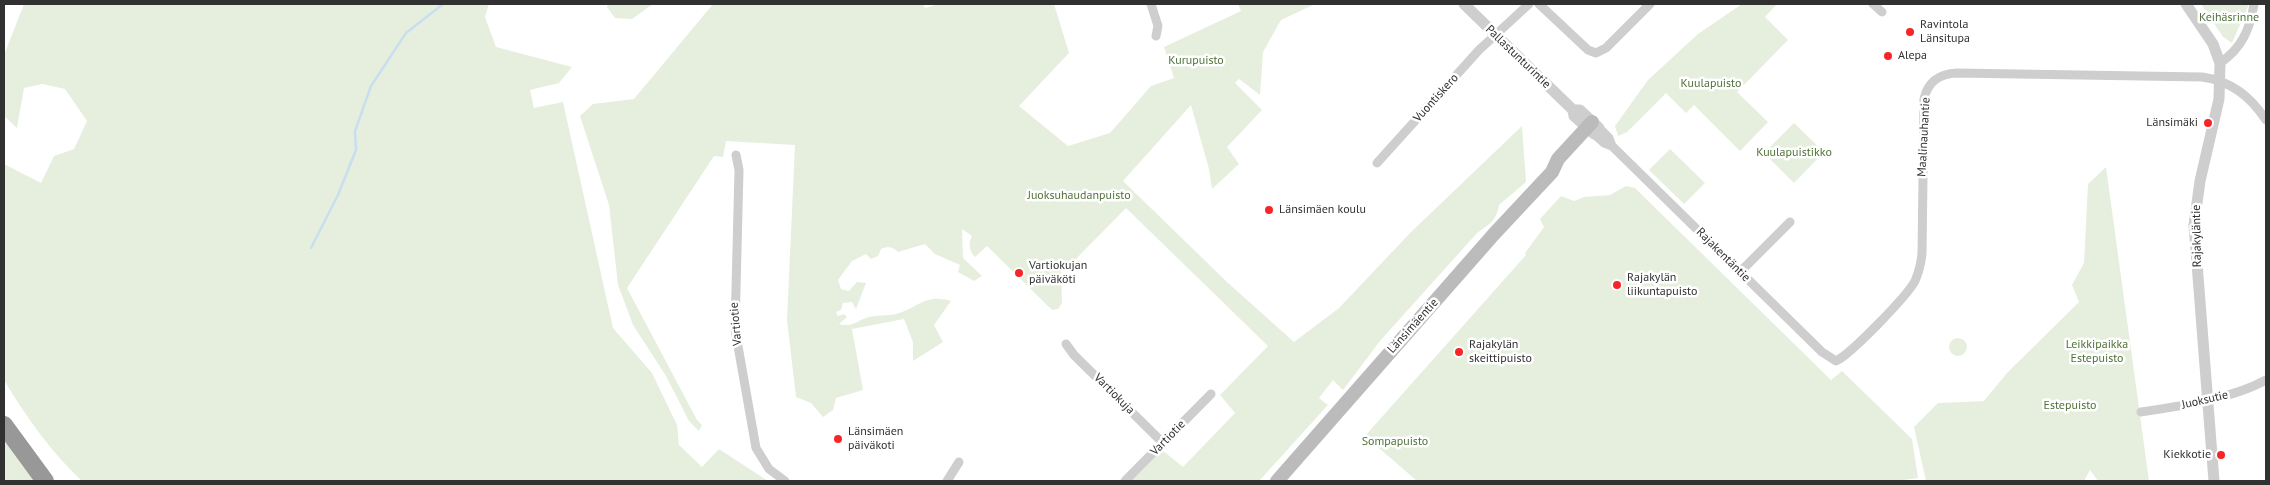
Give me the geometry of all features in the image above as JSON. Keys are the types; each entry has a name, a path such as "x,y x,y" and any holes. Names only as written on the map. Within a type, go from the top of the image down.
{"highway":[{"path":"4,425 45,481"}],"main road":[{"name":"Länsimäentie","path":"1277,481 1494,234 1552,172 1565,165 1593,128"}],"street":[{"path":"1151,4 1158,26 1156,36"},
{"name":"Pallastunturintie","path":"1464,4 1573,110 1580,110 1593,128"},
{"name":"Vuontiskero","path":"1378,163 1495,35 1529,4"},
{"path":"1539,4 1588,50 1596,53 1606,48 1650,4"},
{"path":"1873,4 1882,12"},
{"path":"2186,4 2213,44 2220,64 2240,45 2251,19 2254,4"},
{"name":"Rajakyläntie","path":"2214,481 2194,225 2196,200 2218,107 2220,64"},
{"name":"Maalinauhantie","path":"1836,361 1850,351 1903,297 1911,287 1919,270 1922,254 1924,99 1929,85 1936,78 1947,74 1973,73 2202,77 2220,81"},
{"path":"2220,81 2246,95 2254,102 2266,120"},
{"name":"Rajakentäntie","path":"1593,128 1604,143 1612,146 1822,352 1836,361"},
{"name":"Vartiotie","path":"736,155 739,170 734,329 756,448 765,466 785,481"},
{"path":"1740,272 1790,222"},
{"name":"Vartiokuja","path":"1066,344 1074,355 1163,443"},
{"name":"Juoksutie","path":"2141,412 2239,392 2266,380"},
{"name":"Vartiotie","path":"1126,481 1211,394"},
{"path":"947,481 959,462"}],"green space":[{"path":"24,4 489,4 485,17 496,47 572,67 559,83 530,90 534,108 563,102 613,328 652,373 677,425 679,445 702,467 719,449 768,481 82,481 40,434 4,380 4,164 41,183 54,156 74,149 87,121 65,89 42,84 24,88 17,128 4,116 4,55"},
{"path":"608,4 653,4 632,19 615,18 607,7"},
{"path":"713,4 923,4 925,8 939,4 1054,4 1069,53 1019,106 1068,146 1110,133 1151,86 1174,78 1164,47 1241,11 1238,4 1315,4 1281,20 1263,52 1260,95 1239,79 1235,83 1262,110 1227,147 1239,164 1212,189 1209,169 1191,105 1123,181 1227,282 1294,342 1339,308 1411,232 1522,126 1526,182 1499,205 1492,222 1477,233 1380,341 1343,390 1333,380 1319,398 1328,405 1259,481 1131,481 1162,450 1183,467 1235,413 1220,395 1268,346 1126,208 1066,269 1061,269 1062,303 1058,309 1052,310 987,246 975,257 970,247 972,236 962,229 963,258 982,276 974,281 958,272 960,265 935,254 925,244 898,252 888,247 881,249 878,256 871,259 866,254 852,261 838,280 841,289 849,291 857,282 866,283 856,309 852,302 843,303 841,310 836,312 838,316 844,314 847,317 839,324 847,325 869,317 896,314 928,300 942,299 951,301 934,325 943,342 913,361 913,342 904,319 852,329 863,390 836,398 833,410 823,417 811,403 796,397 787,320 795,145 726,141 723,157 714,156 627,288 697,420 702,425 699,431 689,421 666,376 633,325 618,285 609,205 580,116 593,104 634,99"},
{"name":"Kuulapuisto","path":"1742,4 1777,4 1765,17 1788,40 1737,92 1768,122 1740,151 1694,105 1686,113 1666,93 1627,132 1618,136 1615,126 1648,80 1698,34"},
{"name":"Keihäsrinne","path":"2201,4 2249,4 2232,43 2223,37"},
{"name":"Kuulapuistikko","path":"1794,123 1824,152 1794,183 1764,153"},
{"path":"1670,149 1705,183 1684,204 1649,170"},
{"name":"Estepuisto","path":"2106,167 2149,481 2098,481 2090,470 2084,481 1926,481 1914,427 1938,403 1984,401 2007,373 2079,302 2072,285 2084,263 2088,184"},
{"name":"Rajakylän liikuntapuisto","path":"1626,186 1635,188 1831,380 1842,371 1912,439 1918,478 1895,481 1417,481 1365,436 1526,255 1525,253 1544,227 1540,219 1561,196 1574,201 1584,197 1610,195"},
{"path":"1958,338 1964,341 1967,347 1964,353 1958,356 1952,353 1949,347 1952,341"},
{"path":"4,434 40,481 4,481"}],"waterway":[{"path":"311,248 338,195 356,150 355,131 371,86 406,33 443,4"}],"place":[{"name":"Ravintola Länsitupa","path":"1910,32"},
{"name":"Alepa","path":"1888,56"},
{"name":"Länsimäki","path":"2208,123"},
{"name":"Länsimäen koulu","path":"1269,210"},
{"name":"Vartiokujan päiväköti","path":"1019,273"},
{"name":"Rajakylän liikuntapuisto","path":"1617,285"},
{"name":"Rajakylän skeittipuisto","path":"1459,352"},
{"name":"Länsimäen päiväkoti","path":"838,439"},
{"name":"Kiekkotie","path":"2221,455"}],"park label":[{"name":"Kurupuisto","path":"1196,61"},
{"name":"Juoksuhaudanpuisto","path":"1079,196"},
{"name":"Leikkipaikka Estepuisto","path":"2097,352"},
{"name":"Sompapuisto","path":"1395,442"}]}
